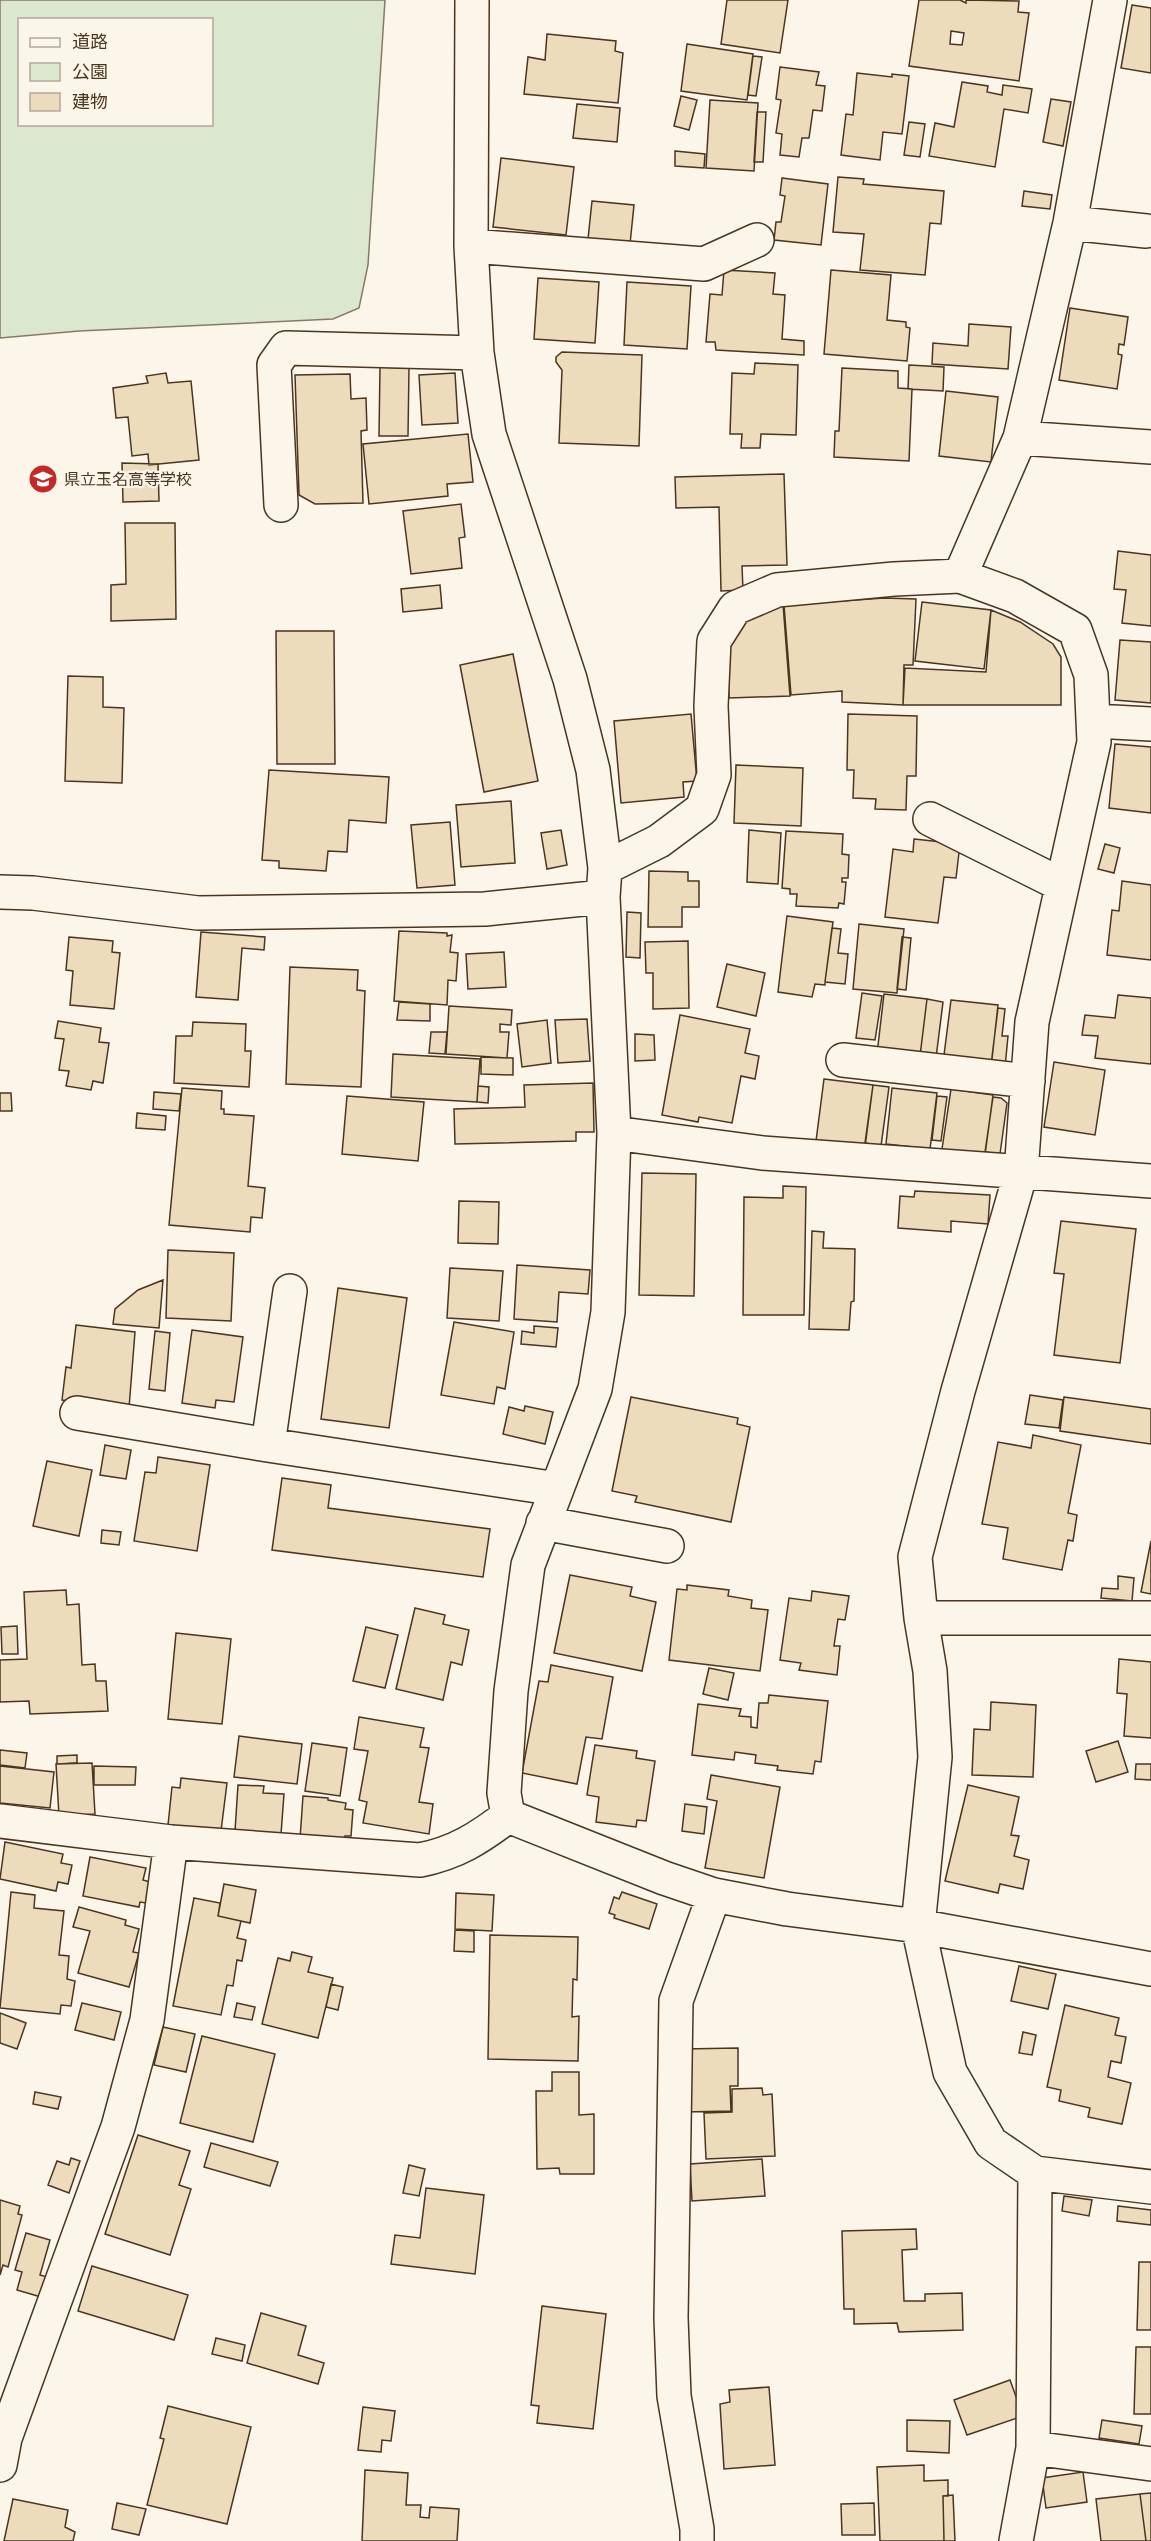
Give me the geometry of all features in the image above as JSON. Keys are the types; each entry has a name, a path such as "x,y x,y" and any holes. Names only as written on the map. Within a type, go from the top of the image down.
{"street":[{"path":"471,0 471,246 477,353 489,434 570,679 593,770 604,882 614,1133 609,1312 595,1389 528,1565 511,1691 504,1793 508,1816"},
{"path":"960,576 1020,438 1070,223 1110,0"},
{"path":"1070,223 1146,231"},
{"path":"471,246 704,264 757,240"},
{"path":"281,505 274,365 286,348 477,353"},
{"path":"1020,438 1151,447"},
{"path":"0,892 33,893 198,914 485,909 604,882 702,809 714,775 711,706 714,640 735,608 777,590 894,579 960,576 1015,596 1075,630 1091,675 1094,742 1032,1022 1021,1172 958,1391 915,1557 921,1618 930,1671 935,1757 918,1926 950,2072 991,2144 1035,2174 1151,2187"},
{"path":"1094,721 1151,724"},
{"path":"930,819 1062,885"},
{"path":"843,1060 1028,1081"},
{"path":"614,1133 762,1153 1151,1181"},
{"path":"268,1445 290,1291"},
{"path":"77,1413 557,1489"},
{"path":"543,1523 667,1546"},
{"path":"921,1618 1151,1618"},
{"path":"0,1821 171,1842 420,1860 447,1854 490,1830 508,1816"},
{"path":"508,1816 664,1878 714,1895 787,1909 918,1926 1151,1969"},
{"path":"0,2465 5,2438 121,2117 147,2020 171,1842"},
{"path":"697,2541 697,2529 674,2396 671,2318 676,2001 714,1895"},
{"path":"1016,2541 1033,2448 1035,2174"},
{"path":"1033,2448 1151,2464"}],"green space":[{"name":"県立玉名高等学校","path":"0,0 385,0 368,265 359,308 333,319 79,331 0,338"}],"building":[{"path":"727,0 788,0 780,53 721,44"},
{"path":"919,0 960,0 966,3 966,0 1019,1 1018,12 1029,13 1019,81 909,66","holes":["951,31 964,33 962,45 950,44"]},
{"path":"1132,5 1151,8 1151,73 1121,68"},
{"path":"547,34 616,41 615,51 623,53 618,103 524,94 528,57 545,60"},
{"path":"687,44 753,54 747,100 681,91"},
{"path":"753,56 762,57 756,96 748,95"},
{"path":"780,67 819,72 816,85 825,86 822,111 813,110 809,138 802,138 799,157 780,155 782,134 776,133 781,100 776,99"},
{"path":"857,73 892,77 892,74 909,76 902,134 883,132 880,160 841,155 846,114 853,115"},
{"path":"962,82 988,86 987,92 1002,95 1003,85 1032,89 1028,113 1004,109 995,167 929,156 935,123 954,127"},
{"path":"681,96 697,100 689,130 674,126"},
{"path":"1051,99 1071,102 1063,146 1043,142"},
{"path":"710,100 758,103 754,171 706,168"},
{"path":"577,104 620,108 617,142 573,138"},
{"path":"757,112 766,112 763,162 754,162"},
{"path":"909,122 925,124 920,157 904,155"},
{"path":"675,151 705,154 704,168 675,166"},
{"path":"501,158 574,167 566,235 493,227"},
{"path":"838,177 864,179 863,184 944,191 941,224 930,223 925,275 860,270 864,234 833,232"},
{"path":"782,178 828,184 821,245 774,240 776,222 781,222 785,196 780,195"},
{"path":"1024,191 1052,195 1050,209 1022,206"},
{"path":"592,201 634,205 630,244 588,239"},
{"path":"724,270 775,273 773,294 785,295 782,339 804,341 804,355 716,350 715,342 706,342 710,294 722,295"},
{"path":"831,270 891,275 887,320 906,322 906,327 910,328 907,361 824,354"},
{"path":"538,278 599,282 595,343 534,339"},
{"path":"627,282 691,286 687,349 624,345"},
{"path":"1070,308 1128,317 1124,345 1119,344 1118,354 1122,355 1117,389 1059,380"},
{"path":"969,324 1011,327 1008,369 932,364 933,343 968,346"},
{"path":"562,352 642,355 639,446 559,443 562,370 556,362 556,357"},
{"path":"755,363 798,365 796,435 761,434 760,448 741,448 742,434 730,434 732,373 754,374"},
{"path":"909,365 944,367 943,391 908,389"},
{"path":"380,367 409,368 408,436 379,436"},
{"path":"842,368 898,371 898,388 912,389 909,461 834,457 835,431 839,431"},
{"path":"166,373 168,383 191,381 199,460 149,465 148,454 132,456 128,417 116,418 113,388 148,383 146,376"},
{"path":"455,373 458,423 422,425 419,375"},
{"path":"350,374 351,399 366,398 367,430 361,431 363,503 315,504 299,495 295,375"},
{"path":"946,391 998,397 991,462 939,456"},
{"path":"468,434 473,482 447,484 448,496 369,504 363,444"},
{"path":"122,463 158,464 159,501 123,502"},
{"path":"784,474 787,565 742,566 743,590 721,591 719,507 676,508 675,477"},
{"path":"461,504 465,537 459,538 462,568 411,574 403,511"},
{"path":"125,523 175,523 176,619 111,621 111,585 126,584"},
{"path":"1118,551 1151,555 1151,626 1122,623 1126,590 1114,589"},
{"path":"440,585 442,608 403,612 401,589"},
{"path":"884,598 916,599 913,665 904,665 903,705 842,702 842,691 791,695 784,605"},
{"path":"922,602 991,610 984,669 915,661"},
{"path":"783,604 790,696 729,698 727,650 739,623"},
{"path":"991,610 1020,622 1053,644 1061,657 1061,705 903,705 905,668 986,672"},
{"path":"276,631 334,631 335,764 277,764"},
{"path":"1120,640 1151,642 1151,703 1115,700"},
{"path":"513,654 538,781 484,792 460,665"},
{"path":"68,676 103,677 103,707 124,708 122,783 65,781"},
{"path":"691,714 697,781 683,782 684,797 621,803 614,721"},
{"path":"848,714 917,716 916,776 907,776 906,810 875,809 876,799 853,798 854,770 847,770"},
{"path":"1115,744 1151,747 1151,813 1109,808"},
{"path":"736,765 803,768 801,826 734,823"},
{"path":"269,770 389,777 386,823 349,820 347,852 328,851 326,871 279,868 279,861 262,860"},
{"path":"511,801 515,863 461,867 456,805"},
{"path":"450,822 455,885 417,888 411,825"},
{"path":"561,830 567,865 547,869 541,833"},
{"path":"749,830 781,833 778,884 747,882"},
{"path":"786,831 843,834 842,854 849,855 848,878 842,878 842,882 846,882 844,904 839,903 838,908 796,906 797,894 790,894 790,889 782,888"},
{"path":"914,839 960,844 956,878 944,877 938,923 885,917 893,849 913,852"},
{"path":"1105,844 1120,848 1114,873 1098,869"},
{"path":"649,871 688,872 688,881 699,881 699,907 682,907 682,927 648,927"},
{"path":"1122,881 1151,885 1151,960 1107,955 1112,910 1119,911"},
{"path":"627,912 641,913 640,958 626,957"},
{"path":"787,916 833,922 825,985 815,984 812,997 778,992"},
{"path":"859,924 904,929 897,993 853,989"},
{"path":"832,928 841,929 838,953 848,954 845,984 825,982"},
{"path":"399,931 452,935 450,952 458,953 456,981 448,980 447,1005 394,1001"},
{"path":"201,932 265,937 264,950 242,948 238,1000 196,997"},
{"path":"69,937 113,941 112,952 120,953 114,1009 70,1005 73,971 66,970"},
{"path":"902,937 911,938 906,990 897,989"},
{"path":"688,941 689,1008 653,1009 653,973 646,973 645,942"},
{"path":"504,952 506,987 468,989 466,954"},
{"path":"727,964 765,973 756,1016 717,1007"},
{"path":"290,967 358,970 357,990 365,991 361,1087 286,1084"},
{"path":"862,993 882,996 875,1040 856,1038"},
{"path":"884,994 927,999 920,1056 877,1054"},
{"path":"1118,995 1151,998 1151,1064 1095,1058 1098,1036 1082,1035 1085,1015 1115,1018"},
{"path":"927,999 943,1002 936,1058 920,1056"},
{"path":"951,1000 998,1005 991,1068 943,1063"},
{"path":"399,1002 430,1004 430,1021 397,1020"},
{"path":"449,1006 512,1010 511,1025 500,1024 500,1032 509,1032 507,1058 446,1054"},
{"path":"998,1008 1005,1009 1002,1036 1008,1036 1005,1067 991,1065"},
{"path":"680,1015 750,1029 745,1053 759,1056 755,1079 741,1076 732,1123 699,1117 698,1122 662,1115"},
{"path":"587,1019 590,1061 558,1063 555,1020"},
{"path":"547,1020 551,1063 522,1067 517,1024"},
{"path":"58,1021 101,1028 99,1042 109,1043 103,1083 93,1081 91,1090 66,1086 69,1071 59,1070 64,1039 55,1038"},
{"path":"193,1022 246,1024 245,1051 251,1051 249,1087 174,1083 176,1036 192,1036"},
{"path":"431,1032 447,1032 445,1054 429,1053"},
{"path":"635,1034 654,1035 655,1060 635,1061"},
{"path":"393,1054 480,1059 477,1102 391,1097"},
{"path":"481,1057 513,1058 513,1075 481,1074"},
{"path":"1054,1062 1105,1070 1095,1135 1044,1127"},
{"path":"824,1079 873,1085 865,1147 816,1141"},
{"path":"593,1083 594,1132 576,1132 576,1141 455,1144 454,1109 525,1107 524,1085"},
{"path":"873,1085 889,1087 881,1146 865,1143"},
{"path":"478,1086 489,1087 488,1103 477,1102"},
{"path":"182,1088 222,1091 221,1109 224,1109 224,1114 254,1116 248,1186 265,1188 262,1218 251,1217 250,1232 169,1225"},
{"path":"892,1088 937,1093 930,1149 886,1144"},
{"path":"951,1089 993,1095 985,1155 942,1149"},
{"path":"154,1092 181,1094 179,1111 153,1109"},
{"path":"0,1093 11,1093 12,1111 0,1111"},
{"path":"347,1096 424,1102 418,1161 342,1154"},
{"path":"937,1096 947,1097 941,1141 932,1140"},
{"path":"993,1097 1001,1098 1007,1103 1000,1154 985,1152"},
{"path":"137,1113 166,1116 165,1130 136,1128"},
{"path":"642,1173 696,1174 694,1296 639,1295"},
{"path":"783,1186 806,1187 804,1315 743,1315 744,1197 783,1198"},
{"path":"915,1191 990,1195 988,1224 951,1221 951,1232 898,1228 900,1196 914,1197"},
{"path":"459,1201 499,1202 498,1244 458,1243"},
{"path":"1061,1221 1136,1229 1120,1363 1054,1355 1064,1274 1054,1273"},
{"path":"812,1231 824,1232 823,1248 855,1249 854,1301 851,1302 849,1330 809,1329"},
{"path":"168,1250 234,1253 231,1321 166,1318"},
{"path":"517,1265 590,1270 588,1294 559,1292 557,1322 514,1319"},
{"path":"450,1268 503,1271 499,1321 447,1318"},
{"path":"163,1280 159,1328 113,1324 115,1309 138,1290"},
{"path":"338,1288 407,1298 389,1428 321,1419"},
{"path":"454,1322 514,1332 505,1389 497,1387 494,1404 441,1395"},
{"path":"76,1325 135,1332 129,1408 62,1400 66,1367 71,1368"},
{"path":"534,1326 558,1328 556,1347 521,1344 522,1331 534,1333"},
{"path":"192,1330 243,1337 234,1402 216,1400 215,1408 182,1403"},
{"path":"155,1331 170,1333 165,1391 149,1389"},
{"path":"1030,1395 1063,1400 1059,1428 1025,1424"},
{"path":"631,1397 738,1418 737,1424 750,1427 731,1522 635,1502 637,1496 612,1491"},
{"path":"1064,1397 1151,1409 1151,1444 1060,1431"},
{"path":"525,1406 553,1412 545,1444 503,1434 509,1407 524,1411"},
{"path":"1033,1435 1081,1445 1068,1513 1077,1515 1073,1541 1068,1540 1062,1570 1003,1559 1008,1528 982,1524 998,1442 1031,1448"},
{"path":"105,1445 131,1450 126,1479 100,1475"},
{"path":"158,1457 210,1465 197,1551 134,1541 145,1472 156,1473"},
{"path":"47,1461 92,1470 79,1536 33,1526"},
{"path":"282,1478 331,1485 328,1508 490,1529 483,1577 272,1550"},
{"path":"102,1530 121,1532 119,1545 101,1543"},
{"path":"1151,1541 1151,1594 1141,1592"},
{"path":"570,1575 632,1587 630,1596 656,1602 642,1671 554,1653"},
{"path":"1118,1576 1134,1578 1132,1601 1101,1598 1102,1588 1118,1589"},
{"path":"687,1585 729,1590 728,1596 752,1600 751,1608 768,1610 760,1671 669,1660 677,1589 687,1590"},
{"path":"66,1590 67,1605 79,1604 82,1665 95,1664 96,1681 106,1681 108,1711 30,1714 29,1701 0,1702 0,1660 27,1659 24,1592"},
{"path":"812,1591 849,1596 845,1620 838,1619 834,1646 840,1646 837,1675 799,1670 801,1663 780,1660 789,1598 811,1601"},
{"path":"415,1608 445,1615 443,1624 469,1630 462,1665 451,1662 443,1700 396,1689"},
{"path":"17,1626 18,1654 2,1654 1,1627"},
{"path":"366,1627 398,1635 385,1688 353,1681"},
{"path":"176,1633 231,1639 222,1724 168,1719"},
{"path":"1119,1659 1151,1662 1151,1738 1124,1736 1127,1694 1117,1693"},
{"path":"551,1665 613,1677 602,1739 586,1737 577,1784 522,1773 539,1681 548,1682"},
{"path":"709,1668 734,1673 728,1700 703,1694"},
{"path":"769,1695 828,1701 821,1762 815,1761 813,1774 777,1770 778,1766 755,1763 756,1755 735,1752 734,1760 692,1755 698,1704 741,1709 739,1716 751,1717 751,1727 757,1728 759,1703 768,1703"},
{"path":"991,1702 1036,1705 1033,1777 972,1775 974,1729 990,1730"},
{"path":"359,1717 424,1728 420,1747 429,1748 419,1802 433,1804 429,1834 363,1823 367,1802 359,1800 368,1751 354,1749"},
{"path":"239,1736 302,1744 297,1784 234,1777"},
{"path":"1118,1741 1128,1772 1096,1782 1086,1751"},
{"path":"312,1743 347,1748 340,1796 305,1791"},
{"path":"595,1745 637,1751 636,1758 655,1761 646,1821 637,1820 636,1827 596,1822 599,1797 587,1795"},
{"path":"0,1750 27,1753 25,1768 0,1765"},
{"path":"77,1755 77,1763 57,1764 57,1756"},
{"path":"92,1763 95,1814 59,1816 56,1764"},
{"path":"1136,1764 1151,1764 1151,1780 1135,1779"},
{"path":"0,1766 54,1772 50,1808 0,1803"},
{"path":"94,1766 136,1767 135,1785 94,1785"},
{"path":"711,1775 780,1787 764,1878 705,1868 717,1801 707,1799"},
{"path":"181,1778 227,1783 221,1831 168,1825 172,1787 180,1788"},
{"path":"238,1785 264,1786 263,1793 284,1794 281,1834 235,1831"},
{"path":"968,1785 1019,1797 1011,1835 1019,1836 1014,1856 1029,1860 1023,1889 1000,1884 998,1893 945,1881"},
{"path":"303,1796 328,1798 328,1800 346,1803 345,1809 353,1810 351,1836 345,1836 345,1843 300,1839"},
{"path":"685,1804 707,1807 704,1834 682,1831"},
{"path":"5,1842 63,1854 61,1863 72,1865 68,1884 58,1882 56,1891 0,1879"},
{"path":"90,1857 146,1868 143,1880 150,1882 146,1903 140,1902 139,1907 83,1896"},
{"path":"224,1884 256,1890 250,1923 218,1916"},
{"path":"11,1892 35,1895 34,1908 64,1911 59,1955 69,1956 67,1979 75,1981 71,2006 61,2005 60,2014 0,2008"},
{"path":"622,1892 657,1904 649,1929 614,1918 615,1915 609,1913 614,1897 619,1899"},
{"path":"456,1893 494,1895 492,1931 455,1929"},
{"path":"194,1898 220,1903 218,1916 241,1921 237,1938 246,1940 242,1961 237,1960 233,1986 227,1985 221,2015 173,2006"},
{"path":"79,1907 126,1920 125,1925 139,1929 133,1952 139,1953 129,1987 78,1973 90,1931 73,1927"},
{"path":"455,1930 474,1931 474,1952 454,1951"},
{"path":"490,1935 578,1937 577,1980 573,1979 572,2017 579,2016 578,2061 488,2059"},
{"path":"292,1952 312,1957 308,1972 333,1978 318,2038 262,2024 278,1958 290,1961"},
{"path":"1019,1966 1056,1974 1048,2009 1011,2001"},
{"path":"331,1984 343,1987 338,2010 326,2007"},
{"path":"82,2003 121,2012 114,2040 75,2030"},
{"path":"237,2003 255,2007 252,2020 234,2017"},
{"path":"1065,2005 1119,2018 1115,2035 1126,2037 1121,2063 1111,2061 1108,2077 1131,2083 1122,2124 1088,2117 1090,2108 1059,2101 1061,2090 1047,2087"},
{"path":"0,2013 26,2023 17,2049 0,2043"},
{"path":"163,2027 195,2034 186,2072 154,2065"},
{"path":"1023,2032 1036,2035 1032,2055 1019,2053"},
{"path":"202,2036 275,2054 253,2142 180,2123"},
{"path":"738,2048 738,2086 730,2086 731,2111 684,2112 683,2049"},
{"path":"552,2072 579,2072 579,2115 594,2114 594,2174 560,2174 559,2168 537,2169 536,2091 552,2091"},
{"path":"762,2088 763,2095 772,2094 775,2156 706,2159 704,2113 732,2112 732,2089"},
{"path":"35,2092 61,2097 58,2109 33,2104"},
{"path":"138,2135 190,2151 179,2185 191,2189 170,2255 105,2234"},
{"path":"211,2143 278,2162 270,2186 204,2167"},
{"path":"71,2158 80,2161 69,2193 48,2185 57,2161 69,2165"},
{"path":"762,2159 765,2196 692,2201 690,2164"},
{"path":"409,2165 425,2169 419,2196 403,2193"},
{"path":"426,2188 484,2195 475,2274 391,2264 395,2235 420,2238"},
{"path":"1064,2196 1092,2200 1089,2216 1062,2211"},
{"path":"0,2200 20,2206 18,2214 22,2215 8,2267 3,2265 0,2275"},
{"path":"1118,2206 1151,2210 1151,2225 1117,2221"},
{"path":"916,2229 917,2249 902,2250 904,2301 925,2301 925,2294 962,2293 963,2330 899,2332 897,2323 854,2324 854,2309 844,2309 842,2231"},
{"path":"26,2233 50,2240 40,2275 47,2277 41,2297 17,2290 22,2272 15,2270"},
{"path":"1139,2262 1151,2262 1151,2330 1137,2330"},
{"path":"92,2266 188,2295 174,2340 78,2311"},
{"path":"542,2306 606,2314 593,2429 537,2423 539,2406 531,2405"},
{"path":"261,2313 306,2326 298,2355 324,2363 318,2384 247,2363"},
{"path":"216,2338 245,2345 242,2361 212,2354"},
{"path":"1136,2347 1151,2347 1151,2414 1134,2414"},
{"path":"1010,2380 1023,2416 967,2435 954,2400"},
{"path":"769,2387 775,2465 724,2469 720,2404 730,2402 729,2390"},
{"path":"168,2406 251,2427 227,2524 147,2505 164,2439 160,2438"},
{"path":"363,2407 395,2411 391,2441 382,2440 381,2452 358,2450"},
{"path":"907,2420 950,2421 949,2453 907,2451"},
{"path":"1102,2420 1142,2426 1139,2444 1099,2438"},
{"path":"924,2465 924,2481 948,2480 948,2496 943,2496 944,2541 880,2541 877,2467"},
{"path":"365,2470 408,2473 406,2505 421,2505 420,2517 429,2518 430,2507 459,2509 457,2541 362,2541"},
{"path":"1083,2472 1087,2502 1046,2508 1042,2478"},
{"path":"1151,2493 1151,2541 1146,2541 1140,2494"},
{"path":"1140,2494 1146,2541 1101,2541 1096,2499"},
{"path":"953,2495 955,2541 944,2541 943,2496"},
{"path":"13,2499 68,2510 65,2527 75,2532 73,2541 4,2541"},
{"path":"117,2503 146,2509 139,2535 112,2529"},
{"path":"874,2503 875,2535 842,2535 841,2504"}],"place":[{"name":"県立玉名高等学校","path":"43,479"}]}
